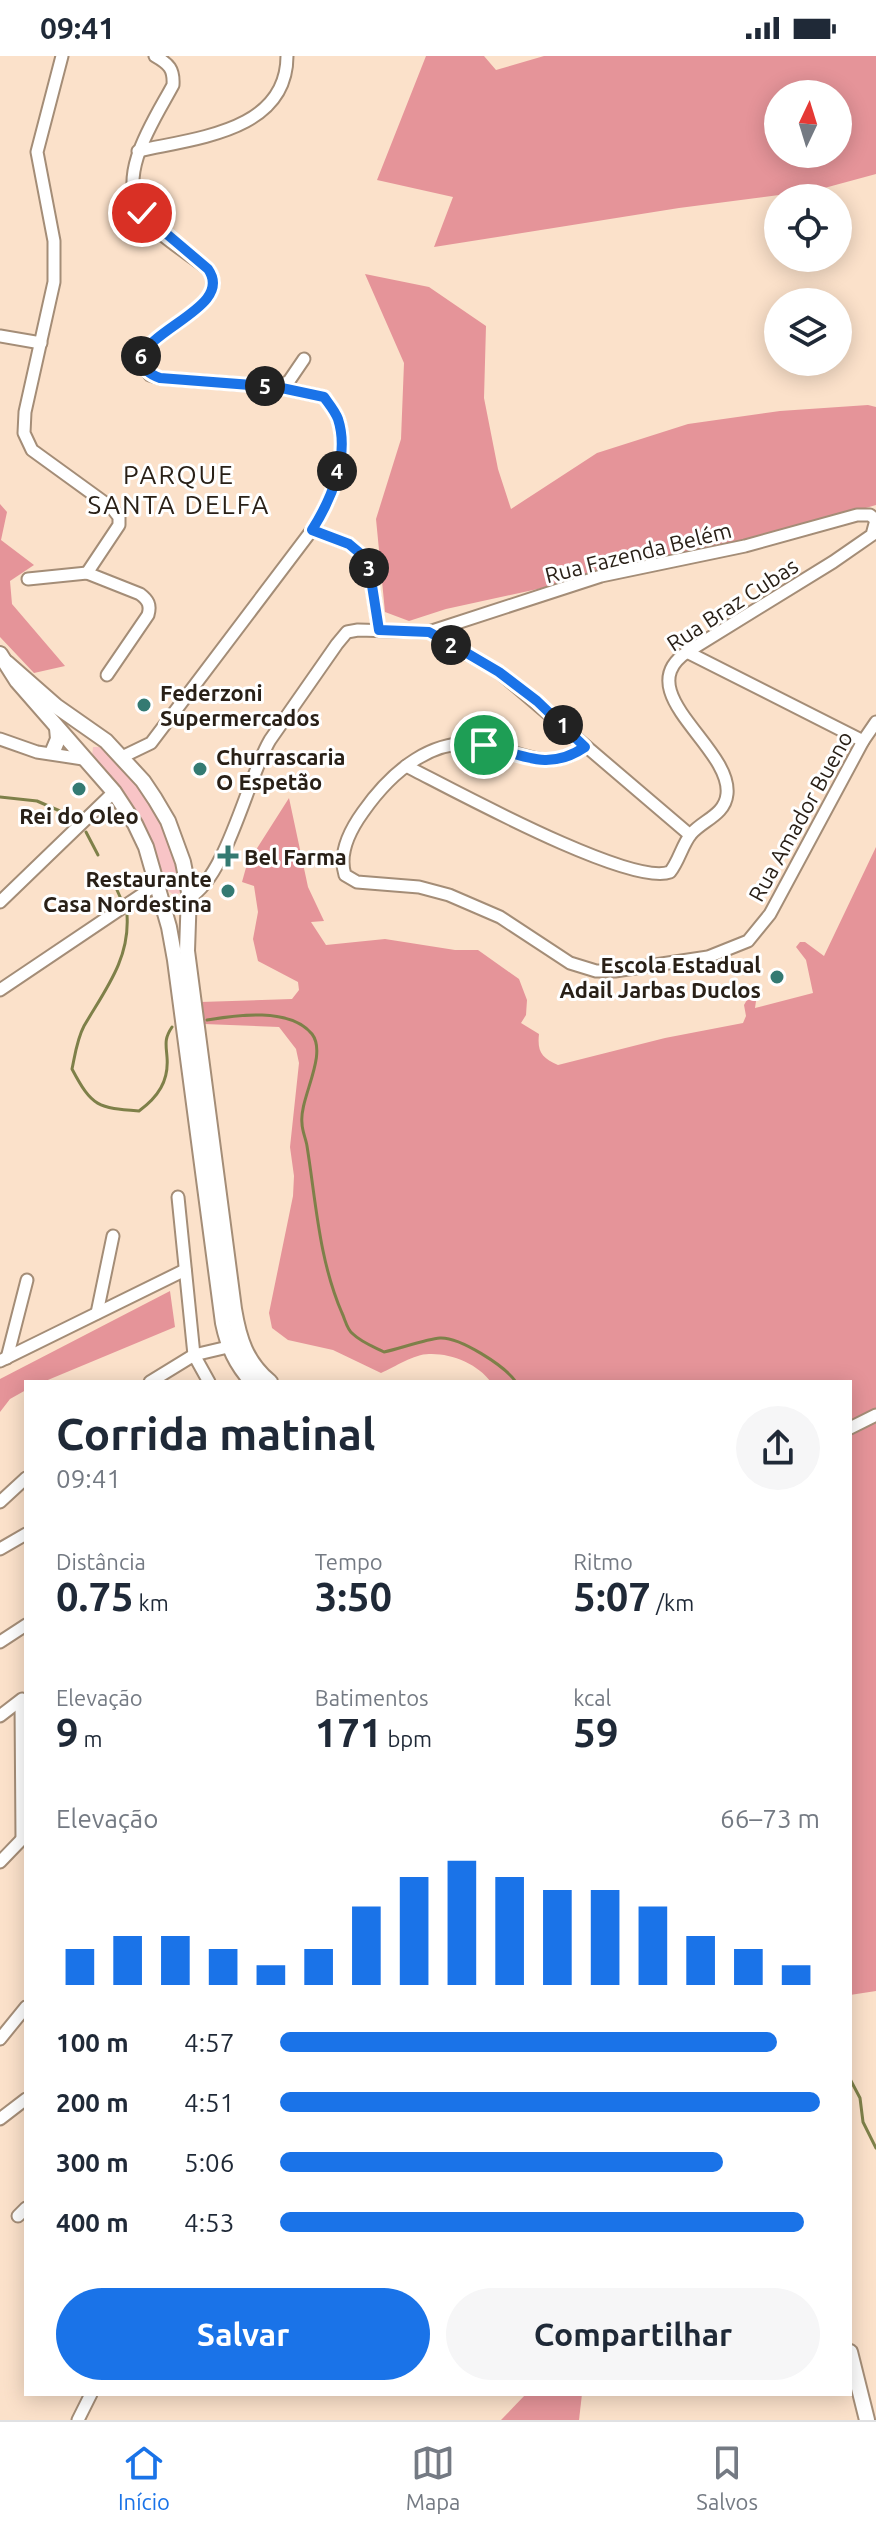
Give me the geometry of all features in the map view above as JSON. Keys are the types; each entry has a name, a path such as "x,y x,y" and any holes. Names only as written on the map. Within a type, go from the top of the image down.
{"main road":[{"path":"4,658 56,706 122,757 143,781 168,821 183,862 189,898 187,951 234,1309 243,1350 268,1380"},
{"path":"4,658 17,681 114,792 146,847 175,960 228,1347 250,1380"},
{"path":"53,751 58,739 57,728"},
{"path":"71,745 100,741"},
{"path":"83,759 87,749 100,741"},
{"path":"158,892 174,904 189,898"},
{"path":"852,2360 867,2420"}],"street":[{"path":"62,56 37,152 55,261 54,282 25,412 26,440 32,450 112,508 119,517 119,525 87,573"},
{"path":"122,757 151,743 312,530 326,508 339,458 341,436 338,417 324,397 277,387 160,378 150,375 140,360 148,344 202,305 214,288 214,277 208,269 142,213 135,200 133,181 138,151 173,85 174,74 169,65 155,56"},
{"path":"138,151 224,131 259,113 283,87 287,56"},
{"path":"0,336 41,343"},
{"path":"277,387 289,381 304,359"},
{"name":"Rua Fazenda Belém","path":"429,632 601,576 745,546 857,515"},
{"name":"Rua Braz Cubas","path":"690,835 724,806 727,781 716,760 672,698 669,671 678,658 872,535 876,520 870,515 857,515"},
{"path":"312,530 349,544 368,560 379,630"},
{"path":"28,579 87,573 140,594 150,605 145,621 107,675"},
{"path":"189,898 205,885 245,802 260,756 325,659 347,632 429,632 499,672 537,701 585,747 690,835 670,872 643,872 560,844 406,766"},
{"path":"687,652 863,741"},
{"name":"Rua Amador Bueno","path":"585,747 556,761 542,761 466,743 424,753 371,800 357,821 342,857 345,875 357,882 419,887 449,895 500,917 570,963 596,971 699,959 748,941 770,914 876,722"},
{"path":"0,739 37,752 83,759"},
{"path":"37,752 71,745"},
{"path":"0,902 114,792"},
{"path":"0,990 158,892"},
{"path":"178,1197 194,1355 208,1380"},
{"path":"97,1313 113,1236"},
{"path":"3,1360 185,1270"},
{"path":"3,1360 27,1280"},
{"path":"153,1380 194,1355 228,1347"},
{"path":"852,1427 876,1415"},
{"path":"0,1502 24,1480"},
{"path":"0,1549 24,1535"},
{"path":"0,1642 24,1626"},
{"path":"0,1716 23,1699"},
{"path":"0,1862 24,1837 23,1699"},
{"path":"0,2039 24,2009"},
{"path":"0,2119 24,2101"},
{"path":"78,2420 90,2396"}],"shaded area":[{"path":"426,56 484,56 496,70 544,56 876,56 876,174 839,184 764,184 764,197 434,247 453,197 377,180"},
{"path":"365,274 429,287 486,326 484,398 498,469 511,509 597,453 688,424 780,411 868,405 876,407 876,505 739,545 446,609 409,621 385,612 376,519 401,439 404,363"},
{"path":"0,504 7,512 1,540 34,565 10,581 12,604 65,666 34,673 0,637"},
{"path":"93,747 102,747 114,759 156,814 176,857 181,877 180,893 174,895 164,888 140,816 120,787 92,757"},
{"path":"289,798 308,887 324,921 311,922 326,945 385,939 455,950 478,950 519,979 527,1000 526,1015 521,1023 539,1034 542,1054 558,1065 665,1038 743,1023 746,1016 744,1005 748,998 754,998 755,1008 813,993 806,960 796,947 800,942 805,942 824,956 876,847 876,1991 852,1995 852,1380 489,1380 463,1361 446,1355 429,1354 411,1358 381,1373 333,1350 288,1340 272,1328 269,1313 293,1196 290,1147 299,1063 296,1049 279,1027 204,1024 200,1002 292,999 299,990 298,982 258,961 253,939 258,912 254,886 242,882 247,864"},
{"path":"170,1291 175,1327 48,1380 24,1380 24,1391 10,1399 0,1412 0,1379"},
{"path":"524,2396 582,2396 579,2420 501,2420"}],"waterway":[{"path":"0,797 37,801 76,818"},
{"path":"86,832 98,855"},
{"path":"113,881 121,899"},
{"path":"127,915 127,931 120,960 82,1031 72,1069 85,1091 98,1103 114,1109 139,1111 152,1100 164,1081 166,1042 172,1027"},
{"path":"207,1020 247,1015 277,1016 302,1025 312,1034 317,1053 302,1113 302,1126 328,1272 351,1332 384,1352 434,1339 449,1339 481,1354 514,1380"},
{"path":"852,2083 860,2098 863,2122 876,2148"}],"place":[{"name":"Federzoni Supermercados","path":"144,705"},
{"name":"Churrascaria O Espetão","path":"200,769"},
{"name":"Rei do Oleo","path":"79,789"},
{"name":"Bel Farma","path":"228,856"},
{"name":"Restaurante Casa Nordestina","path":"228,891"},
{"name":"Escola Estadual Adail Jarbas Duclos","path":"777,977"}],"district":[{"name":"PARQUE SANTA DELFA","path":"179,489"}],"route":[{"path":"142,213 214,277 214,288 209,298 142,351 140,360 145,369 150,375 160,378 277,387 324,397 338,417 341,436 335,482 326,508 312,530 349,544 368,560 379,630 429,632 465,652 499,672 537,701 585,747 556,761 542,761 484,745"}]}
